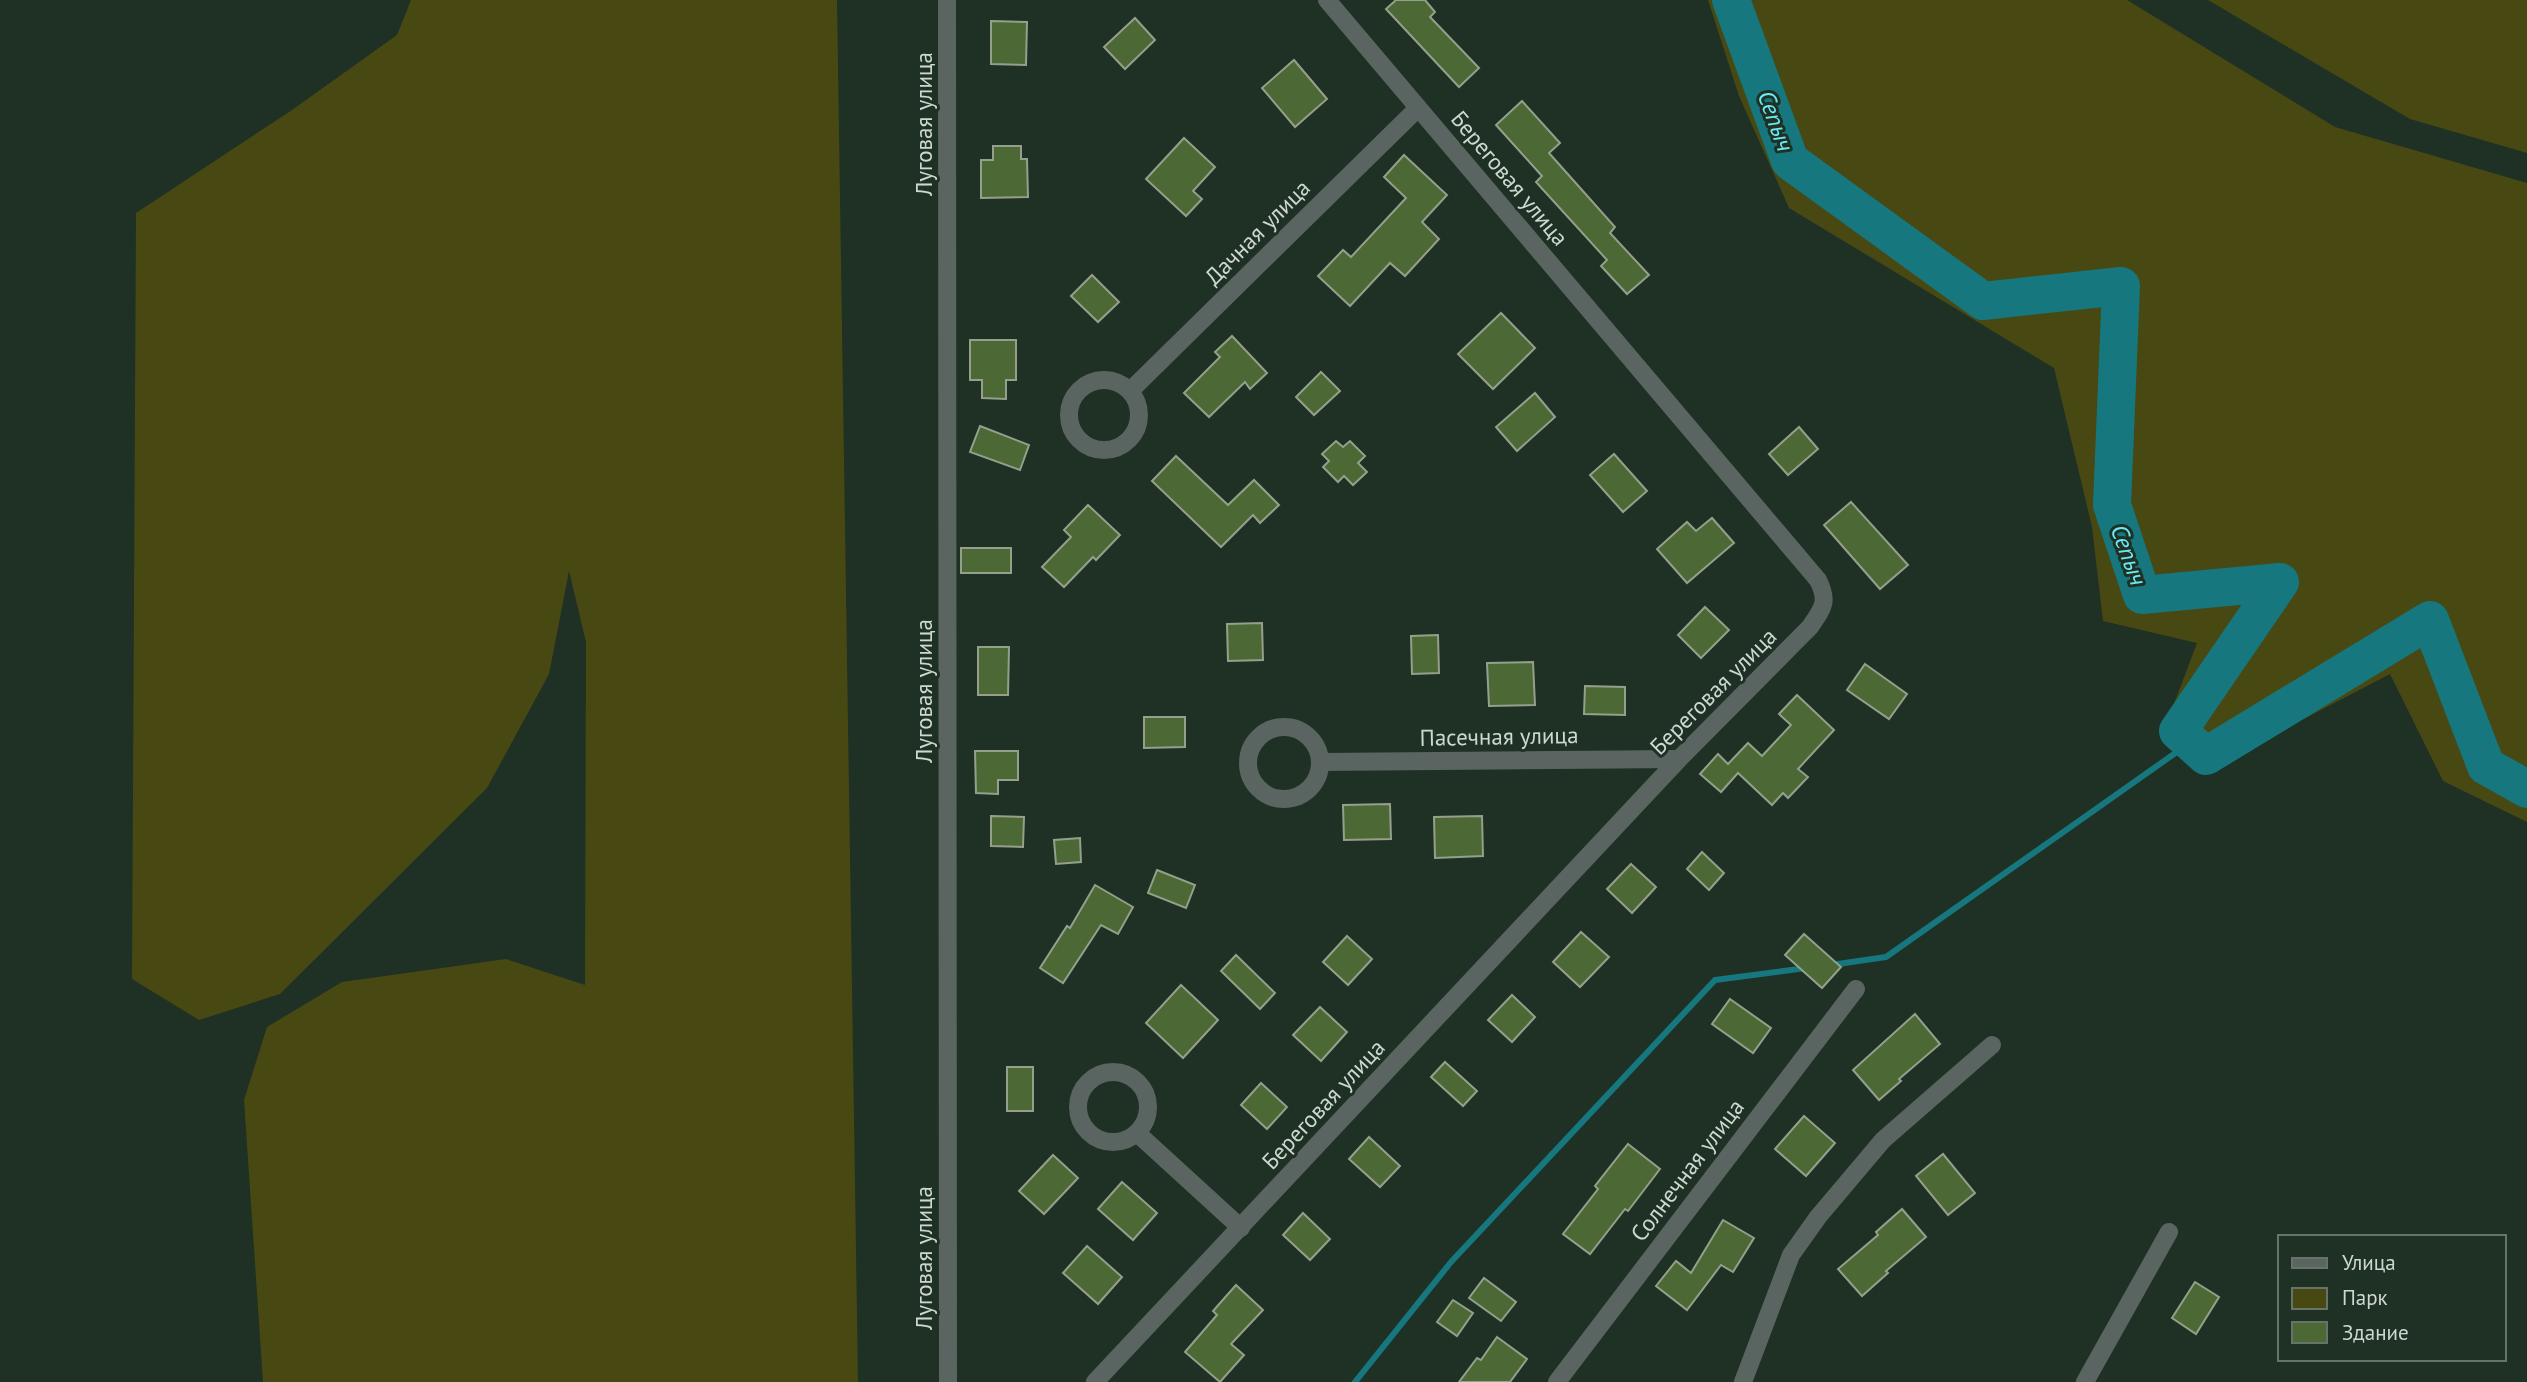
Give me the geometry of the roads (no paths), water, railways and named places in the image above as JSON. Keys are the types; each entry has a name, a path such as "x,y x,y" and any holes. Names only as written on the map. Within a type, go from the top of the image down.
{"street":[{"name":"Луговая улица","path":"947,0 948,1382"},
{"name":"Береговая улица","path":"1096,1382 1679,759 1810,627 1823,609 1825,594 1810,570 1328,0"},
{"name":"Дачная улица","path":"1130,391 1418,108"},
{"path":"1096,380 1106,380 1130,391 1139,408 1139,417 1138,426 1128,442 1120,447 1102,451 1084,445 1077,439 1072,432 1068,414 1070,404 1080,389 1096,380"},
{"path":"1282,727 1292,728 1309,736 1319,752 1320,762 1319,772 1309,788 1285,798 1276,797 1255,783 1249,766 1249,756 1257,739 1282,727"},
{"name":"Пасечная улица","path":"1320,762 1679,759"},
{"name":"Солнечная улица","path":"1557,1382 1856,989"},
{"path":"1743,1382 1791,1255 1818,1217 1883,1140 1992,1045"},
{"path":"1115,1071 1140,1083 1148,1099 1149,1109 1147,1118 1137,1133 1129,1139 1111,1143 1086,1131 1077,1105 1089,1080 1105,1072 1115,1071"},
{"path":"1137,1133 1241,1227"},
{"path":"2085,1382 2169,1232"}],"waterway":[{"name":"Сепыч","path":"1731,0 1790,161 1983,301 2121,286 2112,505 2142,595 2280,582 2178,731 2206,756 2430,620 2486,766 2527,789"},
{"path":"1831,965 1886,957 2191,742"},
{"path":"1355,1382 1451,1262 1715,980 1806,968"}]}
